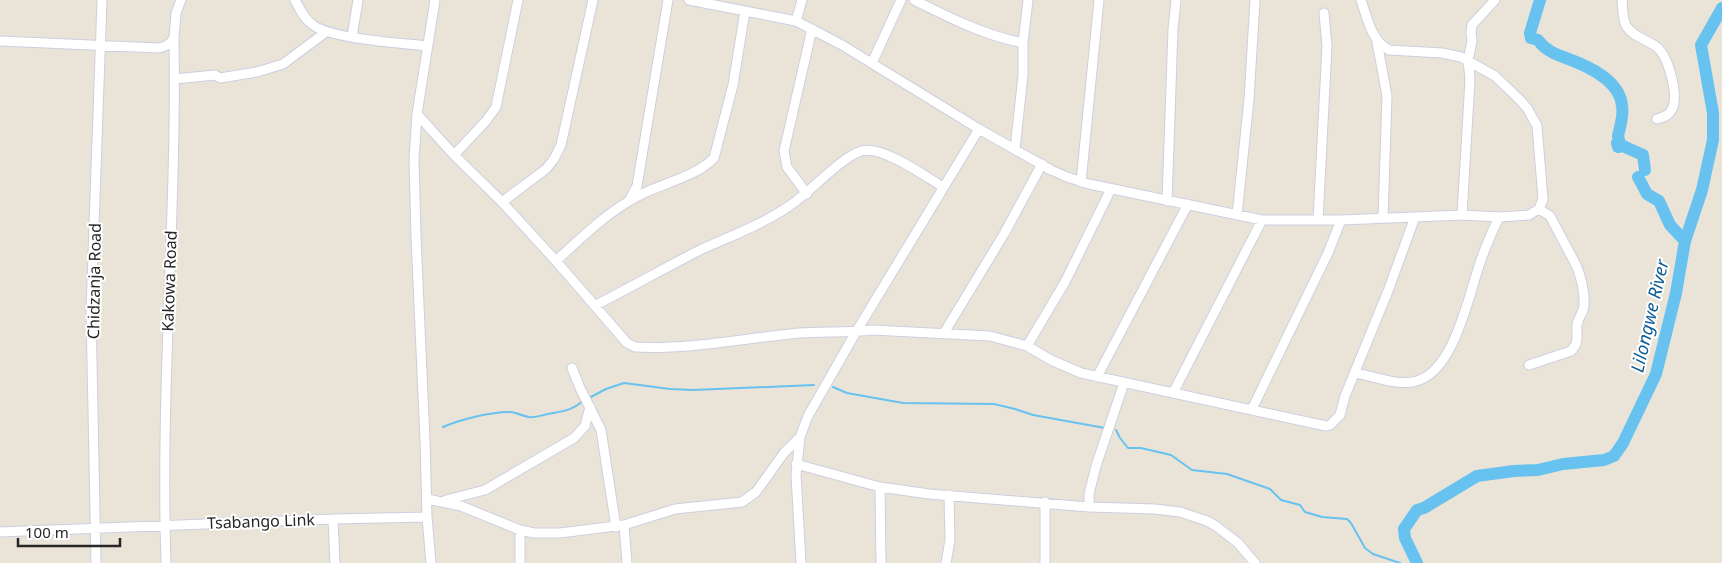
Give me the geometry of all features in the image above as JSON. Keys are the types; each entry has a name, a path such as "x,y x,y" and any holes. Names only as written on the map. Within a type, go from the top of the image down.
{"street":[{"name":"Chidzanja Road","path":"96,563 92,310 102,0"},
{"name":"Kakowa Road","path":"166,563 164,448 172,206 174,38 176,13 181,0"},
{"path":"295,0 309,22 326,32 427,46"},
{"path":"352,37 358,0"},
{"path":"431,563 426,517 427,499 414,142 435,0"},
{"path":"454,155 486,121 496,107 518,0"},
{"path":"502,202 546,169 561,146 593,0"},
{"path":"628,201 637,186 668,0"},
{"path":"690,0 709,2 796,21 872,63 979,129 1059,174 1081,182 1262,220 1341,220 1462,214 1499,217 1529,215 1540,209 1543,199 1538,132 1534,121 1519,98 1487,70 1468,60 1442,54 1388,50 1377,42"},
{"path":"796,21 802,0"},
{"path":"872,63 900,0"},
{"path":"914,0 958,22 1008,40 1023,42"},
{"path":"1015,149 1023,75 1023,42 1028,0"},
{"path":"1081,182 1099,0"},
{"path":"1167,200 1173,29 1176,0"},
{"path":"1238,215 1250,99 1255,0"},
{"path":"1361,0 1377,42 1387,96 1384,218"},
{"path":"1462,214 1470,79 1468,60 1472,41 1471,28 1495,0"},
{"path":"1622,0 1624,21 1627,27 1661,51 1669,66 1673,87 1672,109 1669,114 1658,118"},
{"path":"556,261 592,228 628,201 691,173 714,158 733,85 745,11"},
{"path":"1318,220 1327,46 1324,13"},
{"path":"806,194 787,167 784,151 812,29"},
{"path":"174,79 215,75 220,78 235,76 283,64 326,32"},
{"path":"0,41 158,48 170,44 174,38"},
{"path":"418,114 454,155 502,202 556,261 627,343 635,346 691,345 802,333 872,330 990,336 1027,346 1065,367 1097,376 1326,426 1330,425 1340,415 1345,396 1388,291 1415,217"},
{"path":"801,563 796,464 800,437 814,402 979,129"},
{"path":"596,306 662,270 792,205 854,154 861,151 878,151 943,187"},
{"path":"944,334 1004,234 1042,164"},
{"path":"1027,346 1065,282 1112,189"},
{"path":"1097,376 1188,204"},
{"path":"1529,365 1571,351 1575,347 1578,338 1577,324 1584,307 1579,271 1550,216 1540,209"},
{"path":"1355,373 1413,382 1428,376 1434,371 1447,353 1459,328 1488,241 1499,217"},
{"path":"1173,393 1262,220"},
{"path":"1252,409 1328,253 1341,220"},
{"path":"572,368 580,388 598,420 604,439 627,563"},
{"path":"1089,507 1089,494 1096,466 1124,383"},
{"path":"438,502 485,490 574,438 587,420 590,406"},
{"path":"427,499 461,506 520,530 534,533 560,533 620,526 675,509 742,502 756,492 784,453 800,437"},
{"path":"796,464 880,487 1089,507 1155,509 1188,514 1216,526 1238,543 1256,563"},
{"path":"880,487 881,563"},
{"path":"946,563 950,540 949,495"},
{"path":"1045,502 1045,563"},
{"name":"Tsabango Link","path":"0,532 426,517"},
{"path":"333,519 335,563"},
{"path":"520,530 520,563"}],"waterway":[{"path":"1540,0 1530,33 1531,38 1538,40 1554,53 1602,75 1616,89 1620,97 1622,110 1618,147 1623,146 1643,155 1645,170"},
{"name":"Lilongwe River","path":"1417,563 1405,538 1404,529 1417,510 1424,508 1477,476 1538,470 1563,464 1604,460 1614,456 1623,443 1656,374 1676,293 1685,241 1702,190 1713,140 1713,113 1701,45 1722,8"},
{"path":"1638,177 1647,194 1659,201 1670,225 1685,241"},
{"path":"589,398 606,389 624,383 693,390 814,385"},
{"path":"833,387 847,393 903,403 994,404 1033,415 1105,428"},
{"path":"443,427 495,413 511,412 529,417 537,417 567,410 583,401"},
{"path":"1116,430 1128,448 1141,448 1171,455 1192,470 1227,474 1270,489 1281,500 1300,505 1305,512 1322,517 1347,519 1365,548 1373,554 1400,563"}]}
